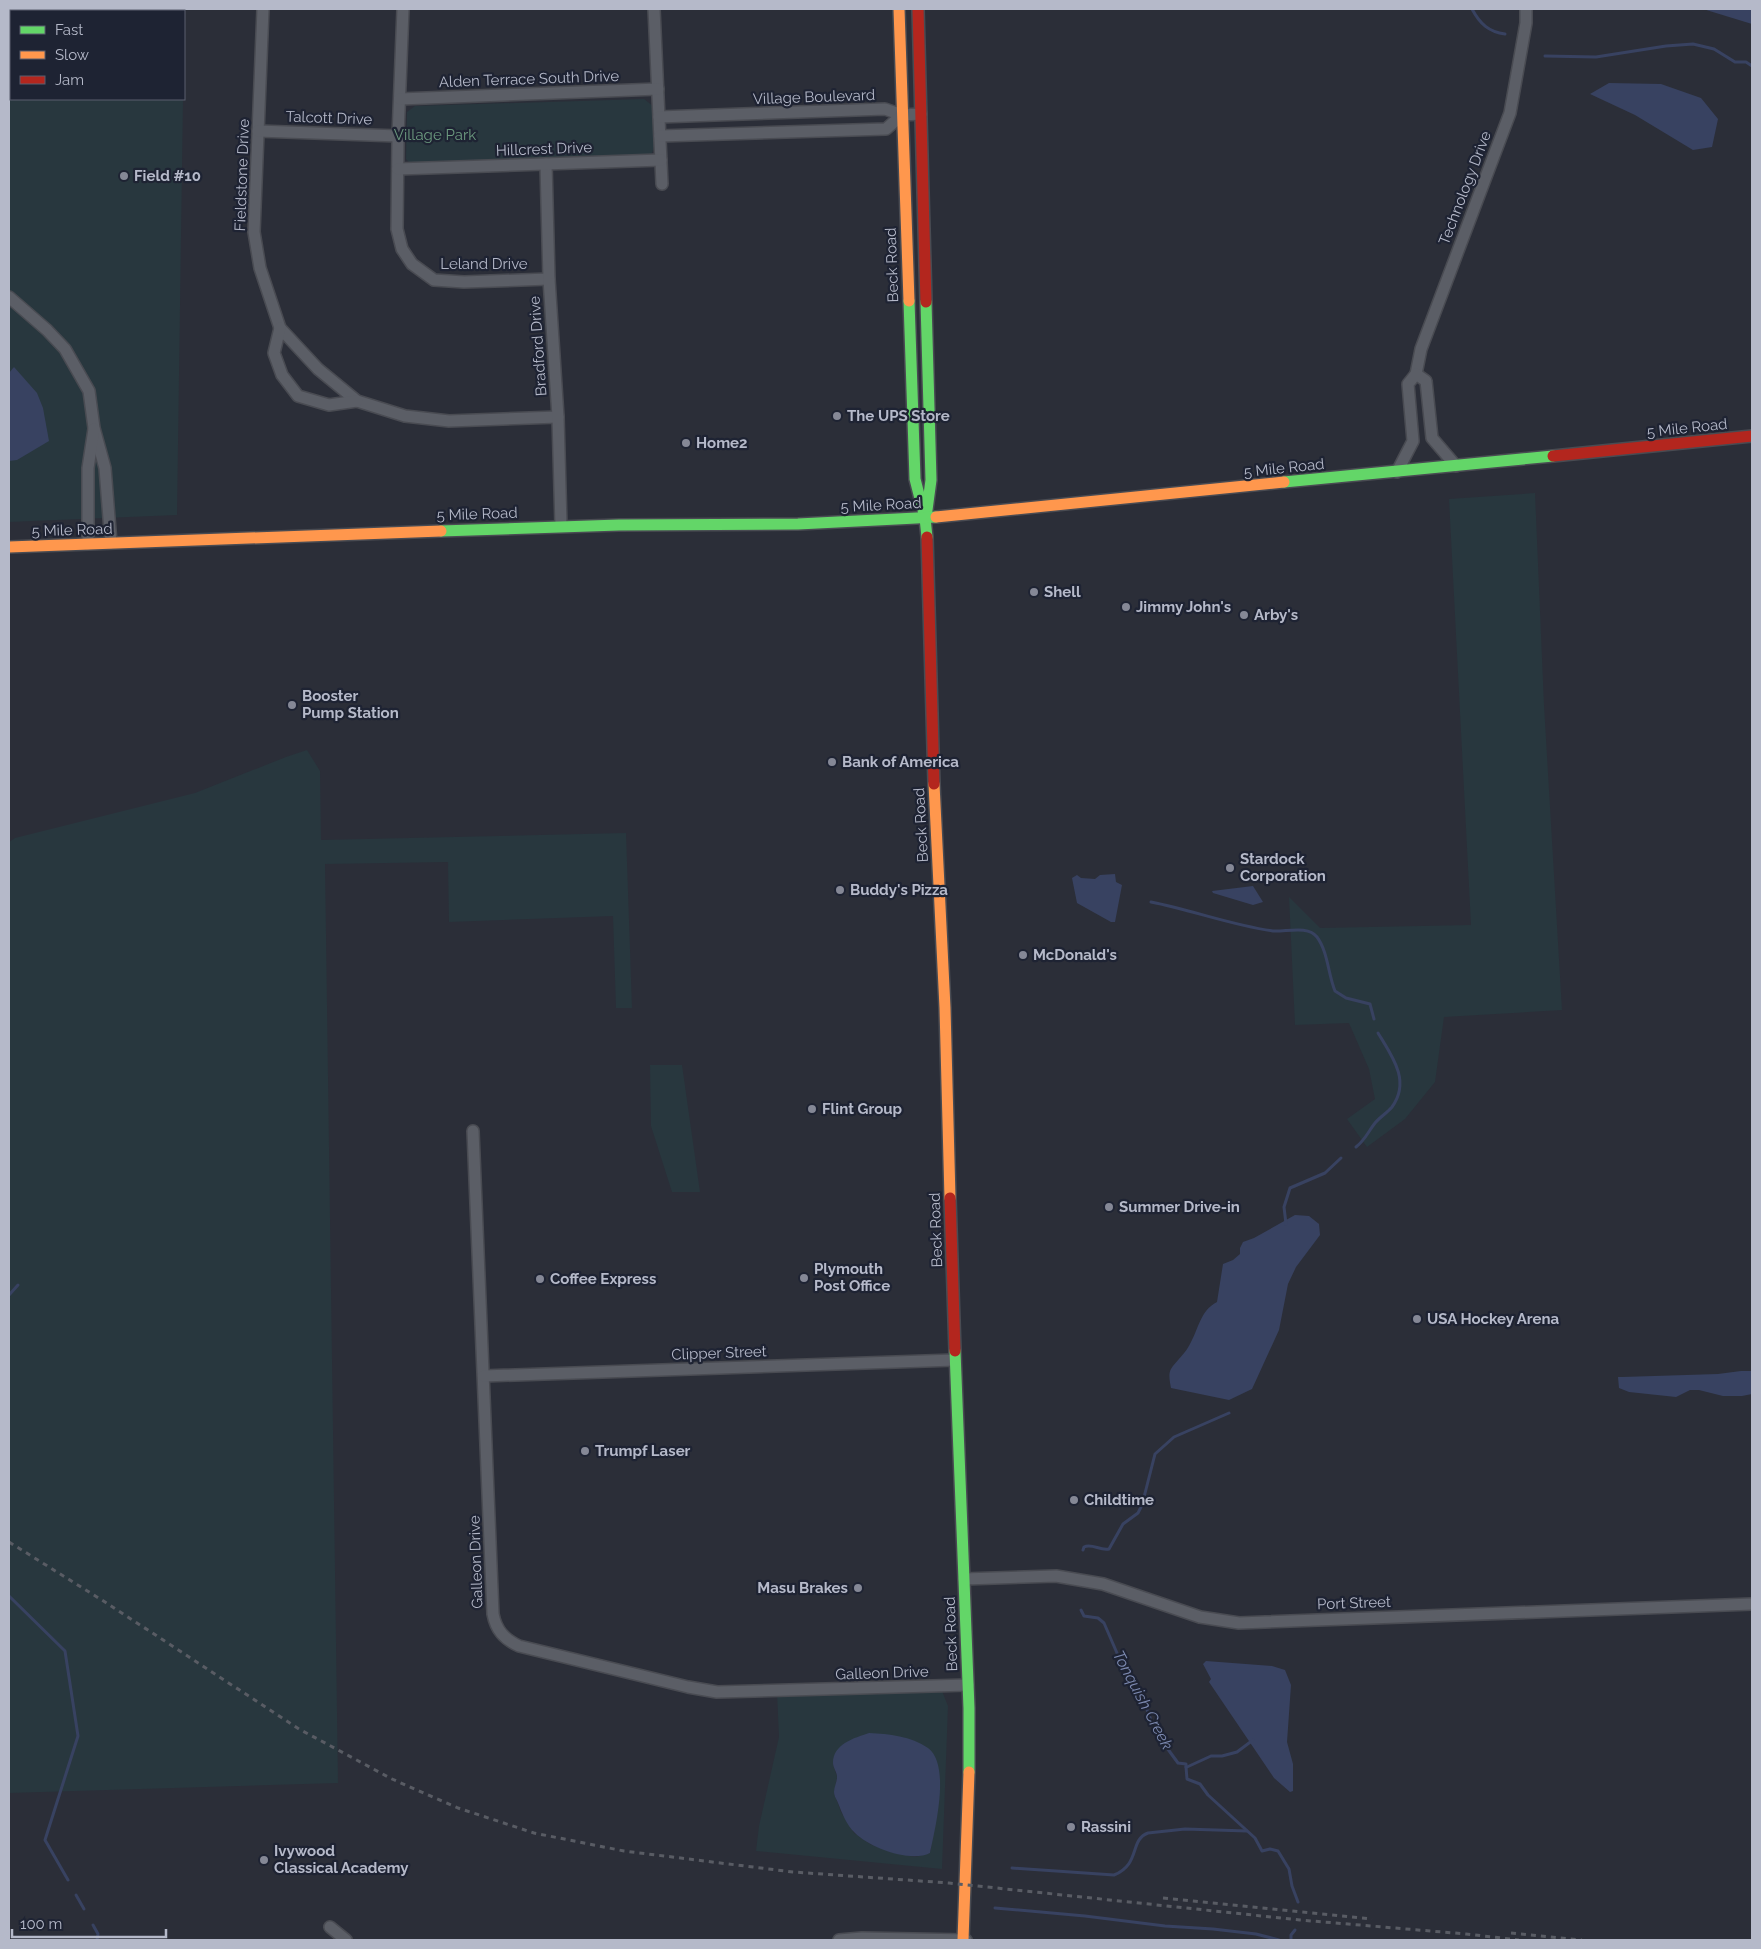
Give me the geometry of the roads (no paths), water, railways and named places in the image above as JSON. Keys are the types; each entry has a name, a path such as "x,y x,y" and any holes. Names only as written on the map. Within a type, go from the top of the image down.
{"main road":[{"name":"Beck Road","path":"899,9 915,479 925,518 928,554 935,810 945,1008 955,1360 968,1685 969,1784 964,1940"},
{"name":"Beck Road","path":"918,9 931,480 925,518"},
{"name":"5 Mile Road","path":"9,547 561,526 789,524 925,518 1752,436"}],"street":[{"name":"Fieldstone Drive","path":"263,9 254,232 260,268 280,328 318,369 356,401 406,416 449,421 558,417"},
{"name":"Leland Drive","path":"403,9 398,136 397,229 402,249 412,264 434,280 464,282 549,279"},
{"path":"654,9 662,184"},
{"name":"Technology Drive","path":"1397,472 1413,441 1408,384 1416,374 1421,349 1510,114 1526,23 1526,9"},
{"name":"Alden Terrace South Drive","path":"400,99 658,89"},
{"name":"Village Boulevard","path":"659,117 885,109 902,115 921,114"},
{"path":"660,136 886,129 902,115"},
{"name":"Talcott Drive","path":"258,131 398,136"},
{"name":"Hillcrest Drive","path":"398,169 661,160"},
{"name":"Bradford Drive","path":"546,164 549,279 558,417 561,526"},
{"path":"9,296 65,349 89,391 94,428 105,468 111,543"},
{"path":"280,328 274,353 282,375 298,396 329,405 356,401"},
{"path":"1416,374 1426,381 1432,438 1456,466"},
{"path":"88,544 88,468 94,428"},
{"name":"Galleon Drive","path":"473,1131 493,1614 498,1630 510,1642 519,1646 716,1692 968,1685"},
{"name":"Clipper Street","path":"484,1376 955,1360"},
{"name":"Port Street","path":"964,1579 1056,1576 1103,1584 1200,1617 1239,1623 1752,1604"},
{"path":"330,1927 346,1940"},
{"path":"839,1940 964,1940"}],"water":[{"path":"1703,9 1752,9 1752,24"},
{"path":"1609,83 1661,84 1701,98 1718,119 1712,147 1693,150 1635,115 1590,94"},
{"path":"14,367 37,393 43,408 49,441 17,460 9,461 9,373"},
{"path":"1115,874 1116,882 1122,885 1115,922 1111,922 1077,903 1072,878 1077,875 1081,878 1095,879 1100,875"},
{"path":"1253,886 1263,902 1253,905 1213,893 1212,891"},
{"path":"1295,1215 1309,1216 1319,1224 1320,1235 1296,1267 1288,1284 1279,1330 1252,1389 1229,1400 1171,1388 1169,1376 1171,1369 1188,1347 1203,1315 1217,1302 1223,1264 1233,1260 1240,1254 1243,1242 1254,1238"},
{"path":"1752,1371 1752,1394 1723,1396 1699,1390 1690,1390 1676,1397 1629,1392 1619,1388 1618,1377 1718,1374"},
{"path":"1206,1661 1272,1666 1285,1670 1291,1685 1287,1742 1293,1764 1293,1791 1290,1792 1274,1778 1209,1682 1211,1679 1203,1664"},
{"path":"869,1733 907,1738 928,1748 935,1756 939,1768 940,1782 938,1814 930,1853 922,1856 912,1856 880,1849 855,1833 845,1819 834,1793 837,1777 833,1765 834,1756 840,1746"}],"waterway":[{"path":"1472,9 1478,19 1486,26 1494,31 1505,34"},
{"path":"1545,56 1596,57 1666,46 1693,44 1714,49 1735,62 1746,62 1752,66"},
{"path":"1151,902 1257,928 1273,931 1303,930 1313,933 1321,943 1326,956 1335,991 1346,998 1370,1004 1374,1019"},
{"path":"1356,1147 1375,1123 1392,1107 1400,1088 1400,1078 1394,1060 1378,1033"},
{"path":"1286,1224 1284,1207 1290,1188 1325,1173 1341,1158"},
{"path":"9,1295 18,1285"},
{"path":"1083,1550 1087,1546 1109,1549 1123,1524 1138,1513 1142,1505 1155,1454 1174,1437 1229,1413"},
{"path":"9,1596 65,1651 78,1736 45,1840 68,1880"},
{"name":"Tonquish Creek","path":"1081,1610 1084,1616 1098,1618 1104,1623 1120,1660 1142,1697 1151,1720 1160,1729 1159,1737 1178,1763 1186,1764 1186,1767"},
{"path":"1187,1767 1211,1756 1222,1756 1237,1752 1253,1740"},
{"name":"Tonquish Creek","path":"1186,1767 1187,1779 1200,1784 1208,1795 1255,1838 1262,1851 1270,1849 1278,1851 1289,1869 1292,1886 1298,1902"},
{"path":"1012,1868 1114,1875 1128,1865 1138,1841 1148,1833 1185,1829 1247,1831"},
{"path":"76,1895 84,1909"},
{"path":"995,1908 1085,1916 1165,1926 1213,1929 1256,1934 1279,1940"},
{"path":"93,1925 98,1934 97,1940"},
{"name":"Tonquish Creek","path":"1291,1940 1291,1935 1295,1930"}],"railway":[{"path":"9,1542 105,1602 299,1729 392,1779 458,1808 534,1833 624,1851 793,1872 949,1883 1300,1920 1519,1940"},
{"path":"1163,1898 1372,1919"},
{"path":"1511,1933 1582,1940"}],"place":[{"name":"Field #10","path":"124,176"},
{"name":"The UPS Store","path":"837,416"},
{"name":"Home2","path":"686,443"},
{"name":"Shell","path":"1034,592"},
{"name":"Jimmy John's","path":"1126,607"},
{"name":"Arby's","path":"1244,615"},
{"name":"Booster Pump Station","path":"292,705"},
{"name":"Bank of America","path":"832,762"},
{"name":"Stardock Corporation","path":"1230,868"},
{"name":"Buddy's Pizza","path":"840,890"},
{"name":"McDonald's","path":"1023,955"},
{"name":"Flint Group","path":"812,1109"},
{"name":"Summer Drive-in","path":"1109,1207"},
{"name":"Plymouth Post Office","path":"804,1278"},
{"name":"Coffee Express","path":"540,1279"},
{"name":"USA Hockey Arena","path":"1417,1319"},
{"name":"Trumpf Laser","path":"585,1451"},
{"name":"Childtime","path":"1074,1500"},
{"name":"Masu Brakes","path":"858,1588"},
{"name":"Rassini","path":"1071,1827"},
{"name":"Ivywood Classical Academy","path":"264,1860"}],"park label":[{"name":"Village Park","path":"435,135"}]}
